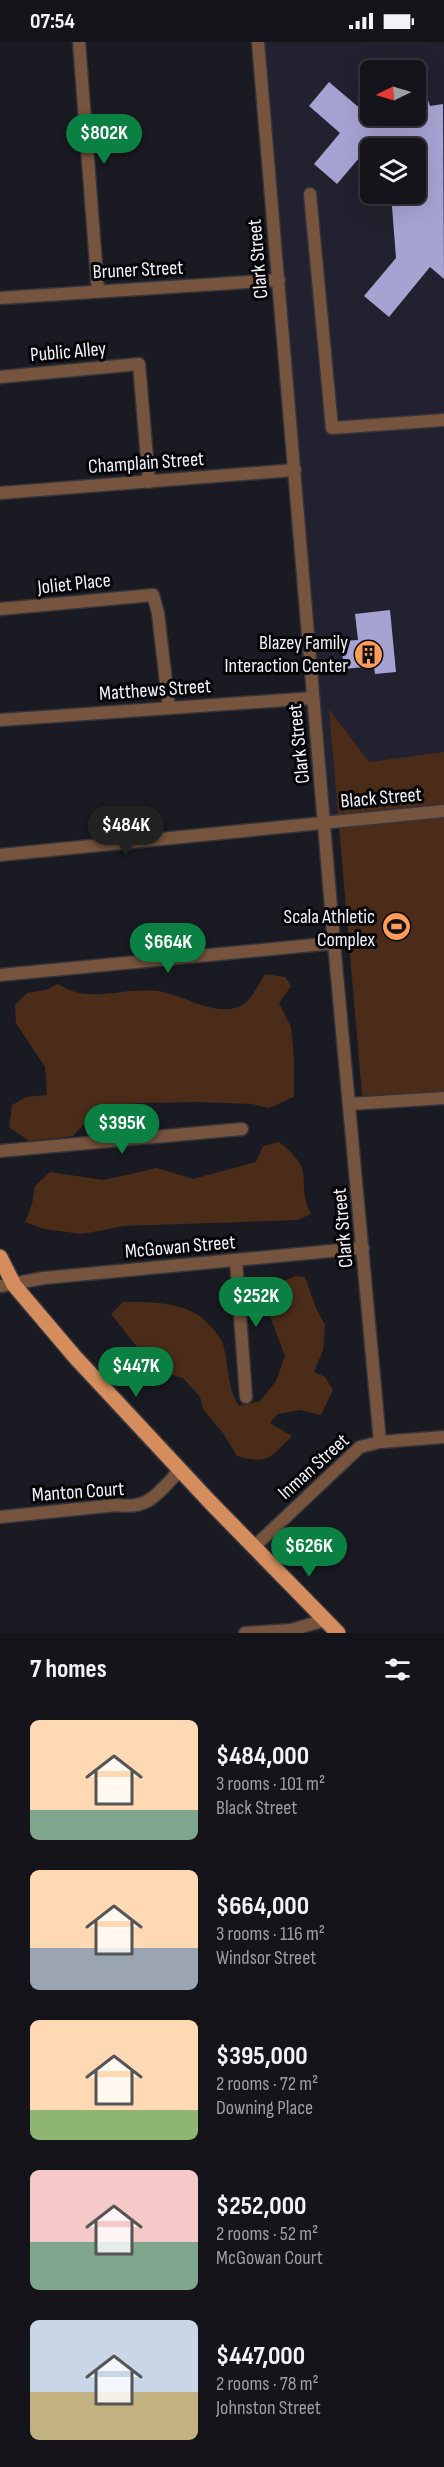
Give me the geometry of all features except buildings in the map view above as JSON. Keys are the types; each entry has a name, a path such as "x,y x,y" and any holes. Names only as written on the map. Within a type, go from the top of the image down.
{"main road":[{"path":"0,1257 7,1285 180,1470 338,1633"}],"street":[{"path":"79,42 98,291"},
{"name":"Clark Street","path":"258,42 334,943 380,1442"},
{"path":"310,194 332,428 444,420"},
{"name":"Bruner Street","path":"0,298 279,280"},
{"name":"Public Alley","path":"0,377 139,364 149,482"},
{"name":"Champlain Street","path":"0,493 295,470"},
{"name":"Joliet Place","path":"0,609 153,595 158,613 169,708"},
{"name":"Matthews Street","path":"0,720 313,698"},
{"name":"Black Street","path":"0,855 444,811"},
{"path":"0,975 334,943"},
{"path":"350,1104 444,1098"},
{"path":"0,1151 242,1129"},
{"name":"McGowan Street","path":"7,1285 44,1278 363,1248"},
{"path":"236,1260 246,1397"},
{"name":"Inman Street","path":"255,1546 360,1447 380,1442 444,1437"},
{"name":"Manton Court","path":"0,1517 117,1505 133,1507 142,1505 180,1470"},
{"path":"245,1633 297,1629 326,1620"}],"shaded area":[{"path":"258,42 444,42 444,811 325,821"},
{"name":"Scala Athletic Complex","path":"329,709 369,762 444,752 444,1093 373,1098 362,1095"},
{"path":"265,974 285,977 291,986 279,1003 291,1027 294,1097 269,1108 252,1104 137,1103 102,1111 86,1122 73,1136 29,1141 9,1127 12,1105 26,1097 47,1095 45,1067 16,1023 15,1005 27,993 46,990 58,984 85,994 148,990 225,1009 235,1008 245,1003"},
{"path":"279,1142 298,1161 304,1176 304,1192 311,1214 298,1220 124,1226 82,1234 44,1229 25,1222 32,1204 35,1186 50,1172 103,1180 157,1168 193,1179 256,1162 263,1146"},
{"path":"296,1276 305,1277 325,1325 323,1350 314,1372 325,1377 333,1390 321,1415 300,1410 278,1414 270,1423 292,1436 274,1454 256,1460 237,1456 223,1433 203,1409 200,1397 183,1378 157,1371 142,1359 137,1347 111,1314 123,1302 147,1302 183,1308 204,1320 222,1342 230,1384 239,1406 260,1401 276,1381 285,1356 265,1303 271,1286"}],"place":[{"name":"Blazey Family Interaction Center","path":"369,654"},
{"name":"Scala Athletic Complex","path":"396,927"}]}
